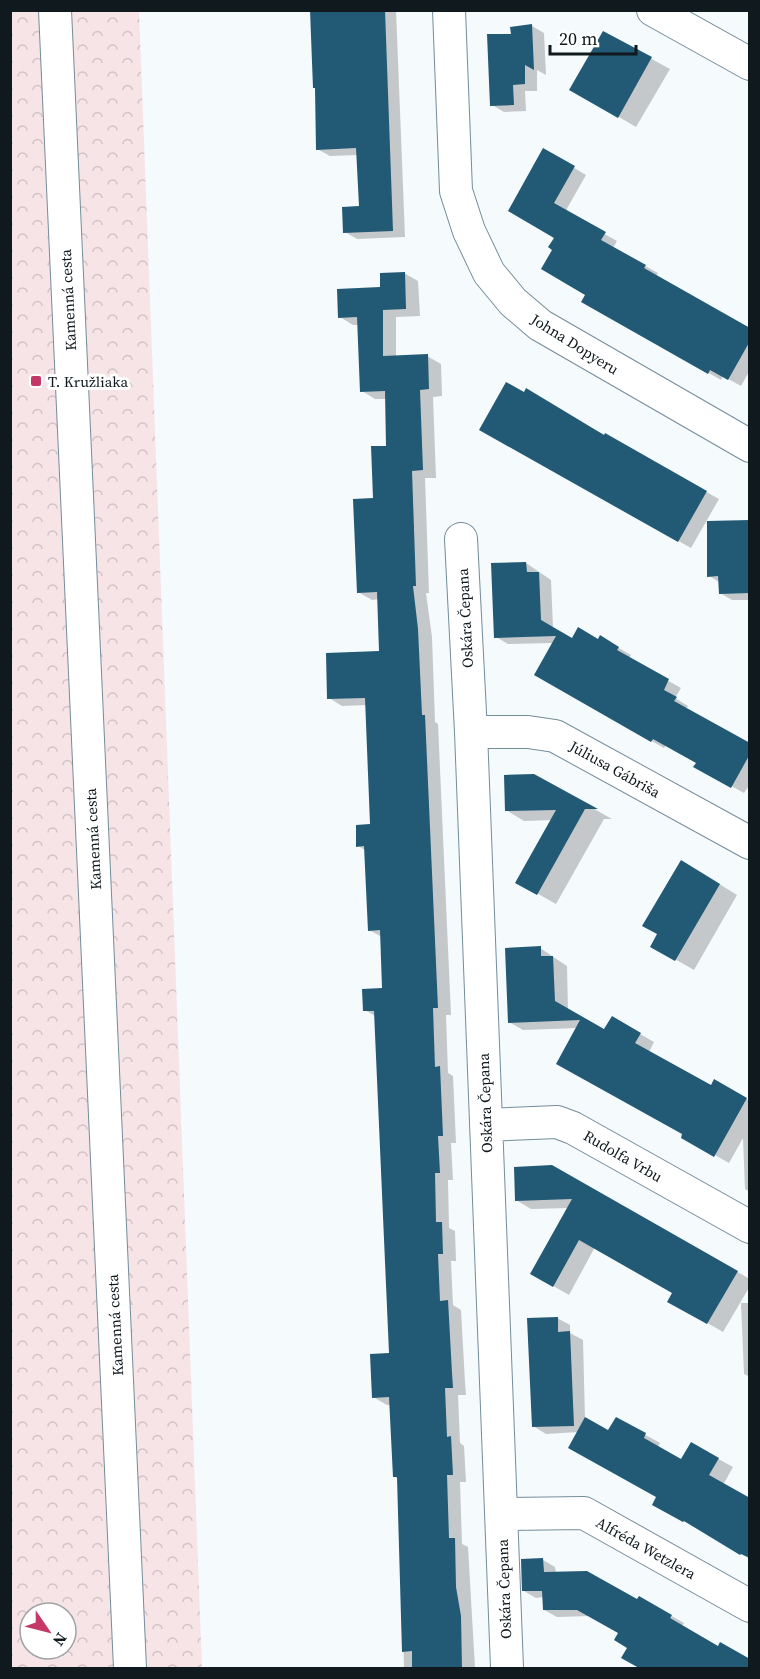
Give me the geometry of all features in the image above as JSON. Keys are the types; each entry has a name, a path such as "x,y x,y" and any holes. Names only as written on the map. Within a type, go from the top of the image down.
{"street":[{"name":"Kamenná cesta","path":"55,10 130,1668"},
{"name":"Johna Dopyeru","path":"448,10 456,191 469,231 489,273 513,302 540,325 750,446"},
{"path":"653,10 750,64"},
{"name":"Oskára Čepana","path":"461,538 471,732 507,1668"},
{"name":"Júliusa Gábriša","path":"471,732 528,732 555,736 750,843"},
{"name":"Rudolfa Vrbu","path":"486,1125 557,1122 573,1128 750,1227"},
{"name":"Alfréda Wetzlera","path":"501,1514 584,1513 750,1606"}],"green space":[{"path":"11,11 139,11 202,1668 11,1668"}],"building":[{"path":"310,10 385,10 393,231 343,233 342,207 359,206 356,148 316,150"},
{"path":"532,24 534,70 525,65 525,84 513,85 514,105 490,106 487,34 511,34 510,27"},
{"path":"603,31 652,57 618,118 569,90"},
{"path":"543,148 575,166 554,203 606,232 601,240 646,265 644,268 750,328 750,341 728,380 710,370 708,374 581,302 585,295 541,269 552,250 548,247 554,238 508,211"},
{"path":"405,272 406,309 383,310 383,356 428,354 429,389 420,390 423,470 412,471 416,586 413,586 418,629 422,715 425,715 438,1008 433,1008 435,1067 440,1066 443,1136 438,1136 440,1173 435,1173 436,1222 442,1222 443,1254 438,1254 440,1301 448,1300 453,1388 445,1388 447,1437 451,1436 453,1475 447,1475 449,1538 455,1538 462,1668 412,1668 412,1651 402,1652 397,1477 393,1477 389,1397 372,1398 370,1354 389,1353 374,1011 363,1011 362,989 382,988 380,930 368,931 364,846 356,847 356,825 370,824 365,698 327,699 326,653 379,651 377,592 357,593 353,499 373,498 371,446 386,446 385,391 360,392 357,317 338,318 337,289 380,287 380,273"},
{"path":"506,382 524,392 526,388 604,435 605,433 707,491 678,542 479,430"},
{"path":"750,520 750,593 719,594 718,576 707,577 707,521"},
{"path":"526,562 527,572 539,572 541,620 572,638 578,627 598,639 600,635 619,647 617,650 669,679 664,690 677,697 674,701 750,743 750,754 731,788 693,767 696,763 653,739 651,742 534,675 556,636 494,638 491,563"},
{"path":"534,774 598,809 585,809 537,895 515,883 556,810 505,811 504,775"},
{"path":"681,860 720,884 675,961 650,947 657,934 642,926"},
{"path":"541,946 541,956 553,956 555,1001 604,1029 612,1016 641,1033 635,1043 711,1085 714,1079 747,1098 714,1157 681,1138 682,1134 556,1064 580,1020 508,1023 505,948"},
{"path":"552,1165 738,1271 707,1324 667,1302 672,1293 579,1240 553,1287 530,1274 572,1199 515,1201 514,1167"},
{"path":"558,1317 558,1332 570,1331 574,1426 532,1427 527,1318"},
{"path":"585,1417 608,1430 616,1417 646,1433 644,1438 681,1459 691,1442 719,1458 709,1475 750,1498 750,1558 740,1555 684,1521 652,1505 656,1497 568,1448"},
{"path":"543,1558 544,1572 587,1571 637,1599 639,1596 672,1615 670,1618 718,1646 720,1642 750,1659 750,1668 639,1668 621,1658 627,1648 614,1640 618,1633 577,1610 543,1610 542,1591 522,1591 521,1559"}],"place":[{"name":"T. Kružliaka","path":"36,381"}]}
